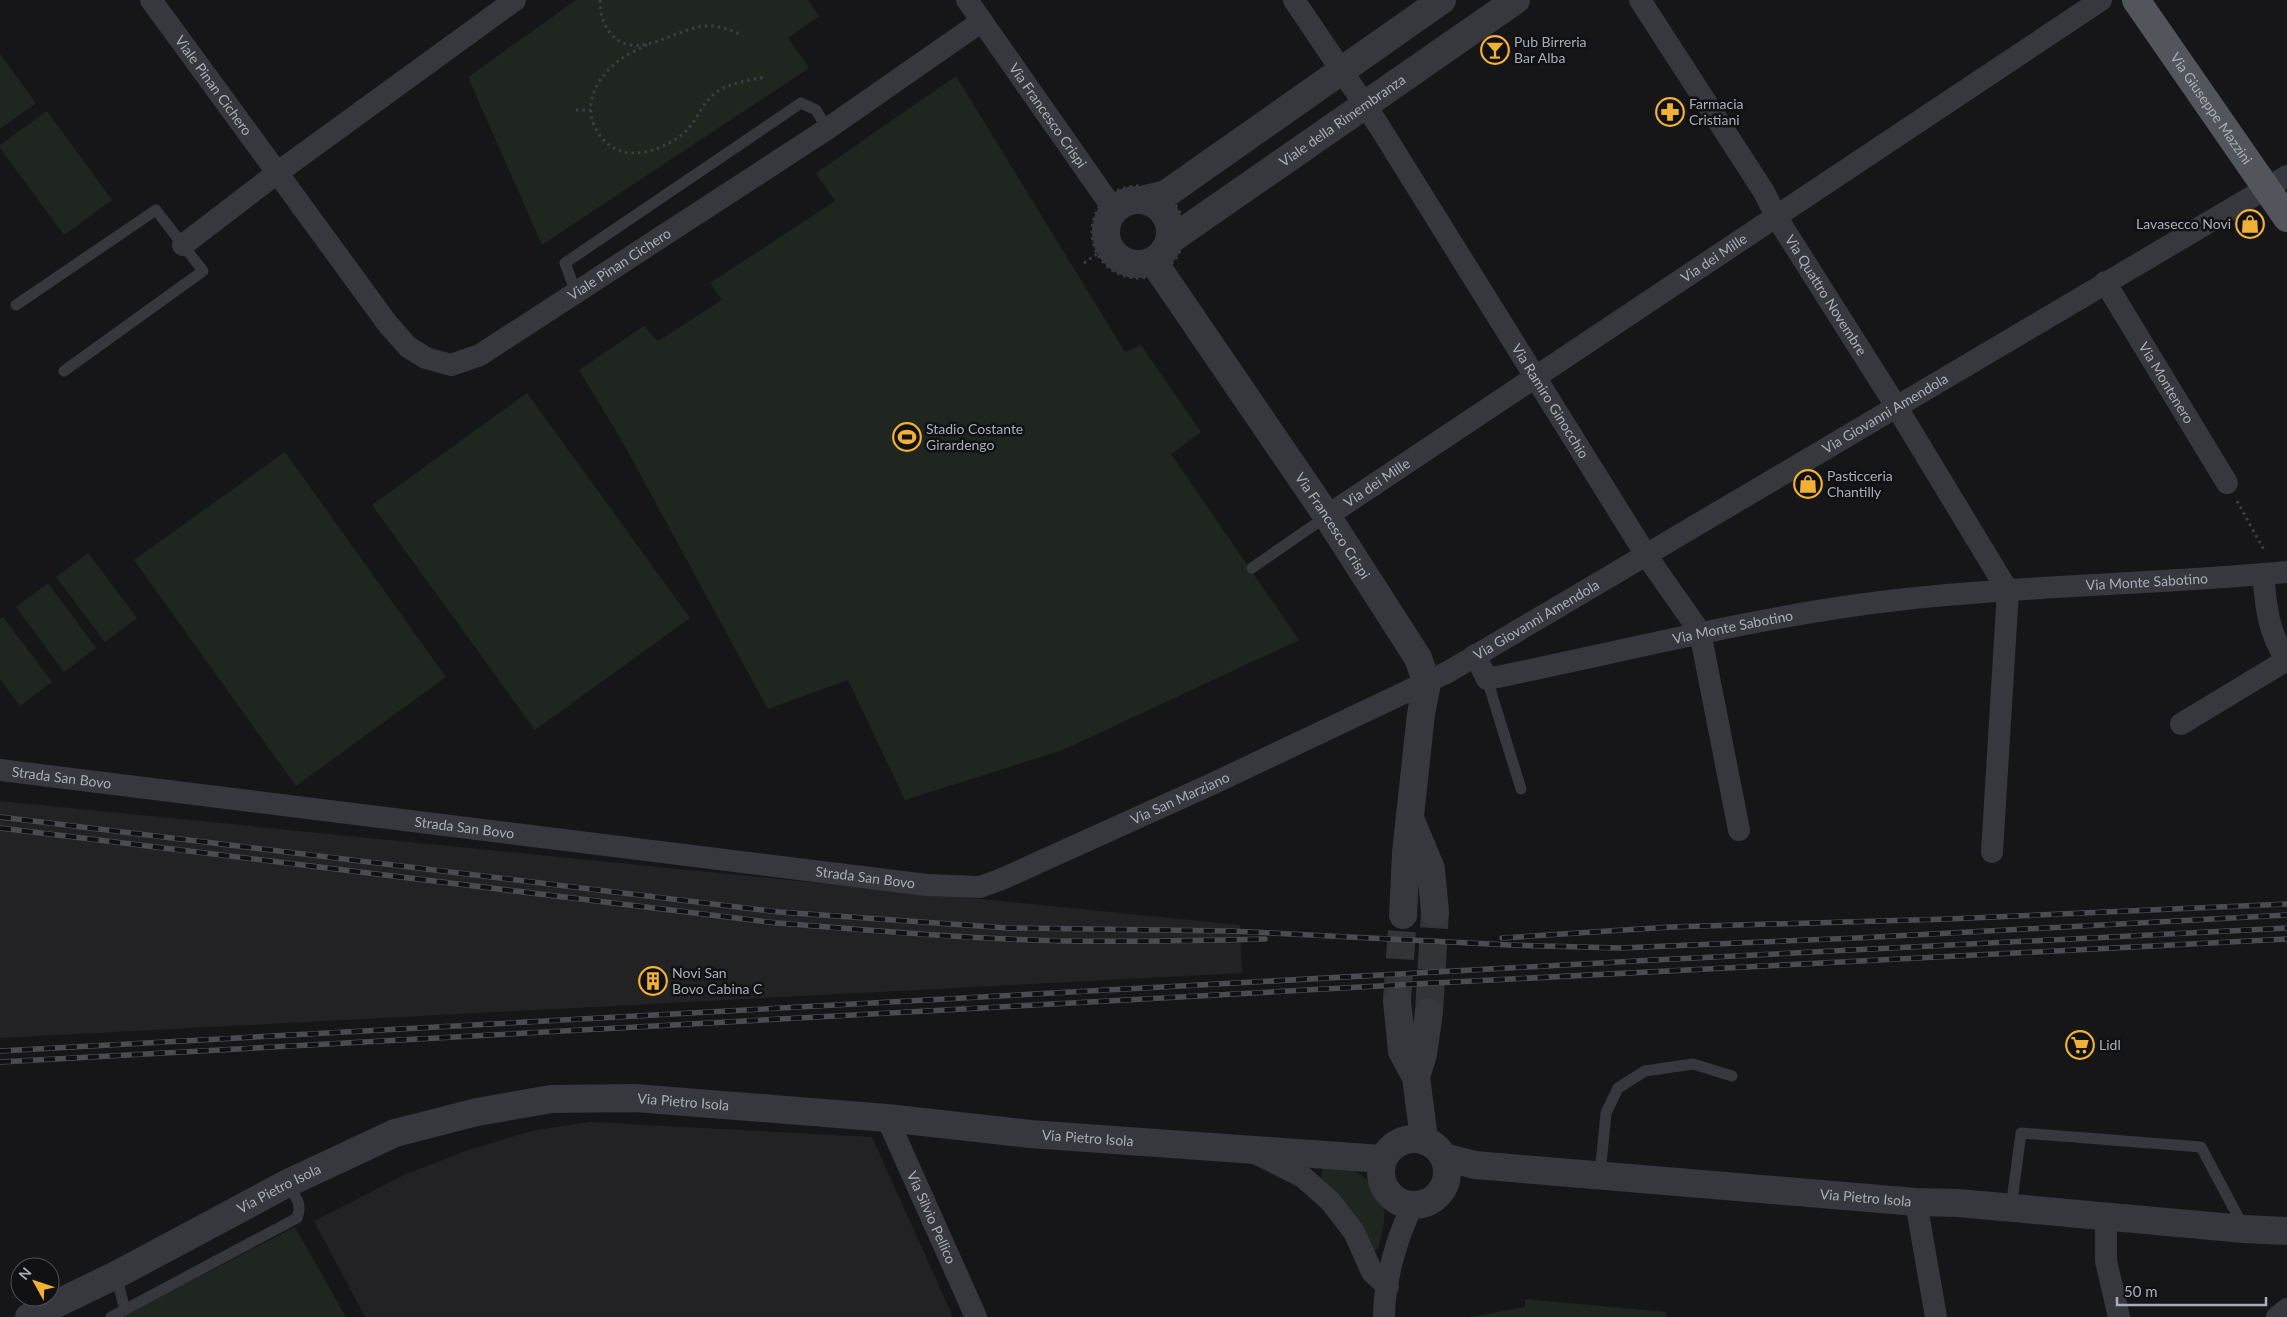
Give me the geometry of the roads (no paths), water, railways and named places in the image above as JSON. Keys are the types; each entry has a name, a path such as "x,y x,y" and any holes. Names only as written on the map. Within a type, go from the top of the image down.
{"main road":[{"name":"Via Giuseppe Mazzini","path":"2136,0 2276,183 2287,218"}],"street":[{"name":"Viale Pinan Cichero","path":"151,0 387,323 408,347 426,358 451,365 480,355 576,293 827,128 982,21"},
{"path":"183,245 277,173 515,0"},
{"path":"967,0 982,21"},
{"name":"Via Ramiro Ginocchio","path":"1294,0 1366,105 1646,555 1700,632 1739,830"},
{"path":"1154,197 1109,205 1106,238 1109,248 1115,256 1128,263 1143,264 1167,251 1169,223 1165,214 1150,202 1154,197 1442,0"},
{"name":"Viale della Rimembranza","path":"1167,251 1366,105 1516,0"},
{"name":"Via Quattro Novembre","path":"1640,0 1764,192 1777,218 1896,406 2008,591"},
{"name":"Via dei Mille","path":"1327,516 1535,376 1777,218 2101,0"},
{"name":"Via Francesco Crispi","path":"982,21 1109,205"},
{"name":"Via Giovanni Amendola","path":"1427,683 2276,183"},
{"name":"Via Francesco Crispi","path":"1167,251 1327,516 1402,630 1418,658 1427,683"},
{"name":"Via Montenero","path":"2105,282 2227,483"},
{"path":"2181,724 2287,661 2278,647 2266,616 2276,573"},
{"name":"Via Monte Sabotino","path":"1488,679 1613,654 1700,632 1820,610 1906,599 2276,573"},
{"path":"1992,852 2008,591"},
{"path":"1475,655 1488,679"},
{"path":"1403,915 1406,853 1421,714 1427,683"},
{"name":"Via San Marziano","path":"927,885 980,887 1002,879 1212,784 1427,683"},
{"name":"Strada San Bovo","path":"0,770 927,885"},
{"path":"1410,819 1430,869 1435,912"},
{"path":"1397,1001 1402,1051 1416,1077 1424,1139"},
{"path":"1416,1077 1423,1054 1429,1012"},
{"name":"Via Pietro Isola","path":"29,1317 116,1275 286,1184 395,1133 476,1112 552,1099 635,1098 887,1118 1030,1134 1382,1160"},
{"name":"Via Silvio Pellico","path":"887,1118 976,1317"},
{"path":"1411,1138 1424,1139 1436,1146 1444,1157 1447,1174 1442,1190 1424,1204 1413,1205 1400,1202 1390,1195 1383,1185 1380,1172 1382,1160 1389,1149 1399,1141 1411,1138"},
{"path":"1249,1150 1303,1177 1331,1202 1354,1232 1372,1272 1388,1287"},
{"name":"Via Pietro Isola","path":"1444,1157 1475,1164 1600,1175 1916,1202 1958,1203 2244,1229 2287,1230"},
{"path":"1916,1202 1936,1317"},
{"path":"1384,1317 1388,1287 1402,1227 1413,1205"},
{"path":"2106,1216 2106,1261 2119,1317"},
{"path":"2277,1317 2287,1309"}],"lane":[{"path":"576,293 565,263 801,103 816,110 827,128"},
{"path":"16,305 156,210 203,271 64,371"},
{"path":"1252,568 1327,516"},
{"path":"1488,679 1521,789"},
{"path":"1600,1175 1606,1113 1618,1088 1645,1071 1693,1064 1732,1076"},
{"path":"2011,1208 2021,1133 2201,1147 2244,1229"},
{"path":"111,1317 297,1218 301,1209 286,1184"},
{"path":"116,1275 125,1310"}],"tunnel":[{"path":"1429,1012 1435,912"},
{"path":"1397,1001 1403,915"}],"railway":[{"path":"0,817 779,912 1008,928 1230,931 1510,945 1621,948 1857,938 2287,915"},
{"path":"0,828 777,923 978,938 1072,941 1265,939"},
{"path":"1502,938 1670,927 1948,919 2287,904"},
{"path":"0,1051 1654,960 2287,928"},
{"path":"0,1062 1415,984 2287,939"}],"place":[{"name":"Pub Birreria Bar Alba","path":"1495,50"},
{"name":"Farmacia Cristiani","path":"1670,112"},
{"name":"Lavasecco Novi","path":"2250,224"},
{"name":"Stadio Costante Girardengo","path":"907,437"},
{"name":"Pasticceria Chantilly","path":"1808,484"},
{"name":"Novi San Bovo Cabina C","path":"653,981"},
{"name":"Lidl","path":"2080,1045"}]}
